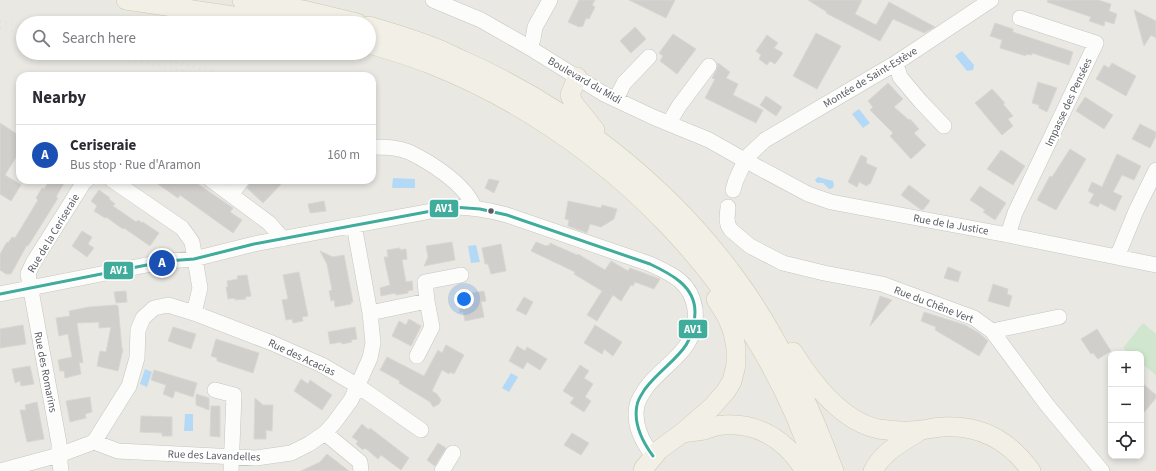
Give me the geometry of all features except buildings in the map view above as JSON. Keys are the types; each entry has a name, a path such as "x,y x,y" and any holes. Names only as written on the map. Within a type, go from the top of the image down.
{"main road":[{"path":"126,0 233,16"},
{"path":"242,0 303,10 328,16"},
{"path":"376,28 432,46 481,68 518,87 578,125 613,151 639,173 704,238 736,278 772,334 797,382 815,420 834,471"},
{"path":"376,46 431,64 524,110 587,153 648,205 698,257 748,326 790,402 816,471"},
{"path":"577,77 570,95 574,104 613,151"},
{"path":"648,205 715,297 727,317 733,332 736,348 736,365 732,382 726,391 712,407 682,433 668,442 648,464"},
{"path":"750,300 778,330 804,370 835,405 849,416 878,429 921,430 941,427 962,427 980,431 997,438 1012,449 1024,461 1031,471"},
{"path":"682,433 722,425 738,425 756,429 786,445 797,458 805,471"},
{"path":"873,471 883,456 896,445 921,430"}],"street":[{"name":"Boulevard du Midi","path":"433,0 481,20 530,48 604,94 709,140 746,161"},
{"path":"530,48 535,28 550,0"},
{"name":"Montée de Saint-Estève","path":"746,161 765,140 896,63 991,0"},
{"name":"Impasse des Pensées","path":"1008,235 1015,213 1096,43 1020,18"},
{"path":"616,99 624,83 649,57"},
{"path":"896,63 900,77 944,126"},
{"path":"669,123 679,106 709,66"},
{"path":"376,147 392,147 408,152 438,169 461,188 471,200 474,207"},
{"path":"733,190 736,180 746,161"},
{"name":"Rue de la Justice","path":"746,161 808,194 831,202 1117,256 1156,265"},
{"path":"1117,256 1136,211 1156,170"},
{"name":"Rue de la Ceriseraie","path":"30,288 28,274 33,263 83,184"},
{"path":"118,184 182,228 192,242 200,288 194,313"},
{"path":"217,184 269,223 283,239"},
{"path":"231,195 239,184"},
{"path":"0,294 167,261 194,259 254,244 453,207 474,207 508,215 650,264 681,280 689,291 694,304 696,318 694,331 689,343 646,388 638,404 636,417 648,464"},
{"name":"Rue du Chêne Vert","path":"728,207 727,219 731,230 750,246 783,263 882,284 974,318 992,331 1047,405 1102,471"},
{"name":"Rue des Lavandelles","path":"94,442 118,451 232,464 256,458 291,453 309,444 325,433 351,400 370,358 373,343 370,313 354,225"},
{"path":"417,356 432,327 425,282 461,276"},
{"name":"Rue des Romarins","path":"30,288 59,443 58,455 61,471"},
{"path":"370,313 427,301"},
{"name":"Rue des Acacias","path":"94,442 130,386 137,358 138,330 143,318 154,308 168,305 194,313 272,343 322,365 358,386 421,430"},
{"path":"992,331 1059,318"},
{"path":"215,390 234,395 232,464"},
{"path":"325,433 360,462 361,471"},
{"path":"0,471 58,455 94,442"},
{"path":"442,471 453,453"}],"green space":[{"path":"1143,323 1156,334 1156,375 1144,365 1144,351 1126,351 1123,348"}],"water":[{"path":"962,51 974,65 973,70 967,71 955,56"},
{"path":"859,109 870,123 863,128 852,114"},
{"path":"818,177 833,181 833,188 829,189 823,183 817,183 815,180"},
{"path":"393,178 415,179 415,188 392,188"},
{"path":"476,245 480,262 471,263 468,246"},
{"path":"145,369 152,372 147,387 140,384"},
{"path":"511,373 518,377 509,392 502,388"},
{"path":"185,414 193,414 193,431 184,431"}],"railway":[{"path":"0,21 16,25"},
{"path":"0,28 16,31"},
{"path":"136,60 187,72"},
{"path":"165,60 215,72"}],"transit line":[{"name":"AV1","path":"0,294 167,261 194,259 254,244 453,207 480,209 507,215 650,264 666,272 680,282 691,295 695,312 694,326 690,337 685,347 645,389 638,403 636,412 637,426 645,444 653,456"}],"place":[{"name":"Ceriseraie","path":"162,263"}]}
